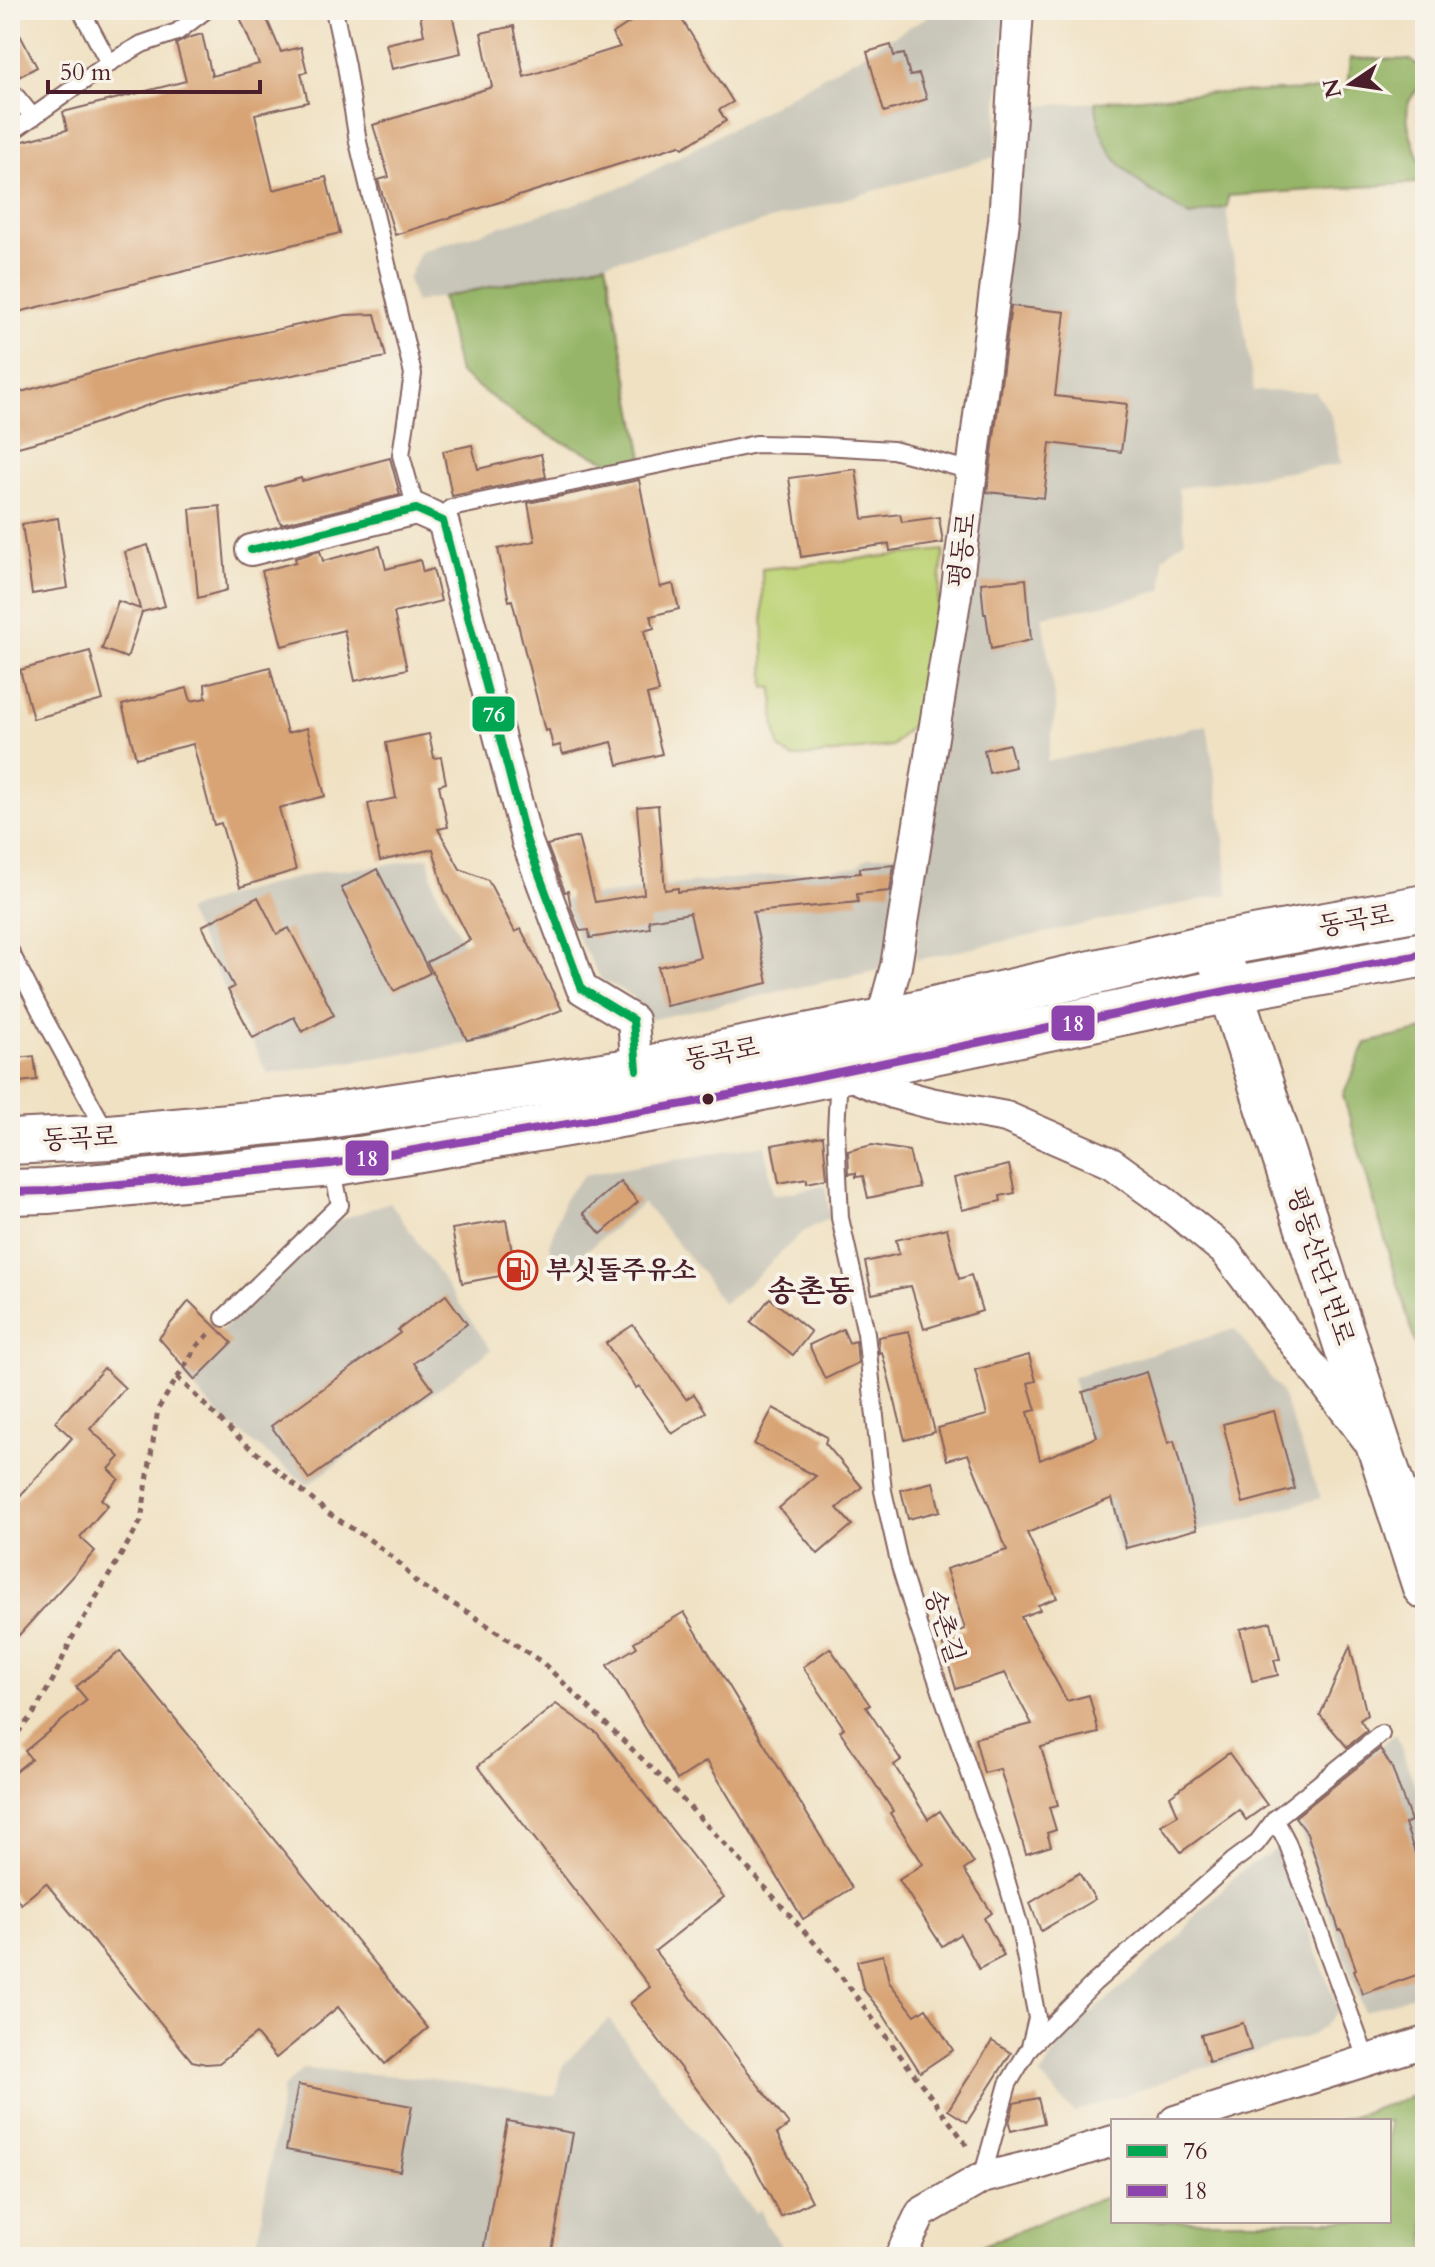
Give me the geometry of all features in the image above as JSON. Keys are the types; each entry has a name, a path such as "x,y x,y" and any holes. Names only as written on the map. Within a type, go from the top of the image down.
{"main road":[{"name":"동곡로","path":"10,1142 110,1137 314,1118 637,1070 881,1021 1215,945 1425,907"},
{"name":"평동산단1번로","path":"1215,945 1425,1587"},
{"name":"동곡로","path":"10,1192 331,1164 690,1103 1230,990 1425,954"}],"street":[{"name":"평동로","path":"839,1070 881,1021 896,966 956,595 1004,221 1018,10"},
{"path":"251,550 430,515 527,842 582,989 633,1020 637,1070"},
{"path":"839,1070 893,1093 1006,1117 1111,1163 1161,1199 1225,1251 1386,1464"},
{"path":"1181,2119 1425,2042"},
{"path":"900,2257 921,2213 982,2178 1111,2142"}],"lane":[{"path":"81,10 109,63"},
{"path":"10,133 109,63 142,44 177,32 206,10"},
{"path":"334,10 358,142 413,374 401,455 430,515 756,444 893,450 972,471"},
{"path":"10,89 33,117"},
{"path":"10,951 110,1137"},
{"name":"송촌길","path":"839,1070 836,1131 840,1218 866,1333 883,1491 908,1592 1001,1862 1019,1924 1037,2018 1030,2047 1008,2084 982,2178"},
{"path":"224,1318 340,1205 331,1164"},
{"path":"1030,2047 1094,1983 1256,1844 1275,1819 1381,1734"},
{"path":"1275,1819 1287,1842 1367,2061"}],"path":[{"path":"10,1742 34,1713 71,1640 141,1521 158,1409 197,1346 224,1318"},
{"path":"177,1377 233,1433 328,1513 397,1561 418,1584 469,1613 543,1663 665,1781 826,1956 964,2141 982,2178"}],"shaded area":[{"path":"939,10 1004,10 995,157 677,246 415,302 408,279 421,251 627,185"},
{"path":"1095,102 1102,135 1173,205 1190,216 1227,207 1254,391 1316,392 1330,413 1342,464 1178,488 1185,539 1163,558 1163,590 1119,602 1042,616 1056,709 1047,762 1207,725 1224,839 1228,894 916,960 1022,107"},
{"path":"903,853 888,968 644,1021 634,997 601,979 578,938 564,900 682,884 856,867 867,858"},
{"path":"428,857 435,888 513,1037 268,1074 186,911 230,895 320,872"},
{"path":"765,1145 773,1195 825,1186 830,1217 800,1234 723,1304 699,1269 643,1203 560,1273 549,1245 565,1198 584,1175"},
{"path":"390,1202 491,1350 308,1485 224,1420 184,1377 185,1370 188,1362 335,1222"},
{"path":"1235,1329 1281,1392 1321,1498 1120,1553 1072,1377"},
{"path":"1396,1734 1425,1814 1425,1991 1364,2012 1303,1837 1288,1815"},
{"path":"1277,1849 1338,2009 1312,2035 1187,2073 1074,2113 1040,2076 1066,2035 1177,1940 1197,1914 1242,1870"},
{"path":"609,2019 755,2213 760,2209 789,2257 255,2257 283,2088 303,2069 425,2078 556,2096 563,2065"}],"green space":[{"path":"1350,58 1411,60 1425,71 1407,113 1411,138 1423,169 1416,183 1228,196 1227,207 1190,216 1127,172 1102,134 1095,102 1188,94 1347,89"},
{"path":"606,263 643,458 612,463 556,439 517,416 459,373 442,297"},
{"path":"944,550 925,710 892,746 793,758 780,749 775,728 773,688 765,687 762,569"},
{"path":"1425,1030 1425,1377 1343,1095 1366,1043"},
{"path":"1425,2092 1425,2257 961,2257 1076,2207 1111,2196 1111,2223 1391,2223 1391,2119 1344,2119"}],"building":[{"path":"237,10 263,10 281,52 301,47 307,72 301,73 308,102 255,114 273,190 326,177 340,233 10,314 10,150 20,142 67,130 63,112 186,81 176,44 188,38 202,34 212,76 259,64"},
{"path":"419,10 451,10 461,53 392,69 386,44 424,35"},
{"path":"649,10 676,10 733,102 719,110 726,121 683,148 680,145 395,235 378,180 389,177 373,125 492,87 481,33 514,26 524,77 620,47 612,34"},
{"path":"10,16 37,67 15,79 10,78"},
{"path":"891,45 894,56 904,54 910,76 919,74 927,99 884,112 867,52"},
{"path":"1011,306 1065,312 1055,396 1127,404 1121,452 1050,443 1044,498 987,492"},
{"path":"375,314 386,357 163,400 18,447 10,420 10,395 151,356 346,315"},
{"path":"472,445 478,469 541,454 546,477 452,496 443,451"},
{"path":"390,458 400,495 281,524 266,488 301,478 302,481"},
{"path":"856,469 863,519 900,514 902,522 939,517 943,543 890,551 889,544 801,557 789,478"},
{"path":"639,480 660,587 673,584 679,609 651,616 654,628 644,631 659,692 647,695 662,754 618,765 612,742 563,754 560,745 553,747 549,730 545,731 498,549 535,541 528,503"},
{"path":"220,506 227,590 198,598 190,509"},
{"path":"58,518 68,588 32,594 22,524"},
{"path":"148,545 165,606 142,612 127,658 102,649 118,601 140,609 125,552"},
{"path":"380,546 386,569 420,560 423,572 433,569 441,601 394,613 407,669 355,681 344,630 282,646 262,571 296,562 295,558 320,551 323,561"},
{"path":"1026,579 1031,640 991,649 981,583"},
{"path":"90,651 103,700 33,719 20,670"},
{"path":"270,667 287,733 307,728 325,796 279,808 296,870 240,887 221,823 214,825 193,744 136,758 122,705 187,688 191,701 206,698 205,684"},
{"path":"429,734 434,758 441,757 446,783 439,785 448,827 438,829 460,869 488,880 515,932 521,929 562,1010 492,1035 467,1040 427,962 470,940 444,890 433,849 380,861 368,804 396,798 386,743"},
{"path":"1009,744 1015,767 989,773 984,750"},
{"path":"658,805 665,890 678,888 678,892 860,873 860,868 894,865 890,891 857,894 858,902 753,912 768,983 666,1006 658,967 700,957 690,913 649,920 650,928 590,938 589,930 580,931 568,891 565,892 547,845 578,837 595,902 644,894 637,807"},
{"path":"377,869 430,973 394,991 341,888"},
{"path":"258,897 277,934 289,928 334,1015 302,1032 294,1017 253,1038 228,990 234,987 202,926"},
{"path":"34,1056 37,1080 10,1083 10,1059"},
{"path":"823,1136 827,1178 779,1183 772,1145"},
{"path":"872,1145 909,1151 918,1187 868,1198 863,1176 849,1174 848,1151"},
{"path":"1009,1165 1015,1193 1000,1196 1001,1201 962,1210 954,1178"},
{"path":"620,1181 638,1202 601,1234 583,1213"},
{"path":"506,1220 516,1273 462,1283 452,1229"},
{"path":"947,1228 959,1279 971,1275 982,1311 924,1329 911,1286 872,1294 865,1262 899,1254 896,1240"},
{"path":"446,1295 467,1324 414,1363 433,1389 309,1479 271,1426 400,1333 398,1330"},
{"path":"770,1298 811,1332 793,1355 751,1322"},
{"path":"189,1301 232,1343 195,1380 159,1338"},
{"path":"633,1325 686,1399 694,1394 706,1412 672,1434 606,1343"},
{"path":"843,1329 849,1343 856,1341 858,1363 825,1379 809,1345"},
{"path":"909,1331 935,1432 905,1440 882,1352 879,1353 878,1337"},
{"path":"1029,1355 1036,1381 1028,1383 1036,1410 1028,1412 1040,1460 1097,1437 1083,1392 1147,1372 1168,1443 1174,1441 1197,1529 1126,1548 1112,1498 1027,1533 1057,1598 1038,1605 1040,1610 1021,1617 1067,1701 1089,1695 1099,1733 1041,1747 1058,1805 1049,1807 1056,1830 1047,1833 1051,1846 1026,1854 1000,1769 984,1773 975,1738 1032,1724 1005,1673 956,1689 940,1636 965,1629 946,1569 1007,1550 968,1454 947,1460 938,1428 987,1415 975,1370"},
{"path":"104,1368 125,1388 90,1429 120,1457 109,1469 119,1479 101,1499 108,1505 80,1537 95,1551 10,1645 10,1507 72,1438 55,1422"},
{"path":"773,1408 827,1437 825,1443 862,1487 837,1508 852,1525 818,1554 779,1508 816,1476 754,1444"},
{"path":"1274,1411 1295,1489 1243,1503 1223,1424"},
{"path":"933,1482 940,1511 908,1519 901,1490"},
{"path":"684,1612 852,1888 803,1919 707,1761 677,1780 607,1665 637,1647 634,1642"},
{"path":"1271,1622 1280,1659 1274,1660 1278,1675 1252,1681 1240,1629"},
{"path":"1350,1646 1367,1715 1360,1720 1367,1731 1347,1747 1320,1715"},
{"path":"830,1648 870,1705 866,1707 901,1760 894,1765 928,1819 940,1811 974,1863 964,1870 992,1913 984,1918 1004,1956 979,1969 960,1934 942,1946 899,1880 923,1864 890,1813 893,1811 840,1731 844,1728 803,1667"},
{"path":"120,1651 428,2028 385,2064 338,2007 276,2058 256,2034 219,2063 192,2061 46,1883 21,1904 10,1890 10,1776 31,1759 25,1751 87,1700 76,1687"},
{"path":"556,1704 597,1733 724,1897 655,1951 789,2125 777,2134 812,2201 781,2217 750,2158 630,2003 650,1987 478,1766"},
{"path":"1380,1749 1392,1768 1411,1821 1405,1824 1425,1882 1425,1972 1363,1994 1307,1833 1295,1817"},
{"path":"1229,1753 1267,1805 1246,1820 1239,1810 1181,1852 1161,1825 1178,1815 1170,1796"},
{"path":"1079,1873 1095,1899 1041,1931 1030,1903"},
{"path":"883,1955 889,1982 915,2015 926,2008 953,2050 920,2072 863,1989 857,1961"},
{"path":"1243,2023 1251,2050 1209,2062 1201,2035"},
{"path":"992,2041 1011,2053 967,2122 948,2110"},
{"path":"298,2085 412,2106 400,2171 286,2150"},
{"path":"1038,2098 1044,2123 1011,2131 1009,2123 1014,2103"},
{"path":"507,2121 573,2133 551,2257 482,2257"}],"transit line":[{"name":"76","path":"251,550 416,509 443,521 527,842 582,989 633,1020 637,1070"},
{"name":"18","path":"10,1192 331,1164 690,1103 1230,990 1425,954"}],"place":[{"name":"부싯돌주유소","path":"518,1270"}],"district":[{"name":"송촌동","path":"811,1291"}]}
